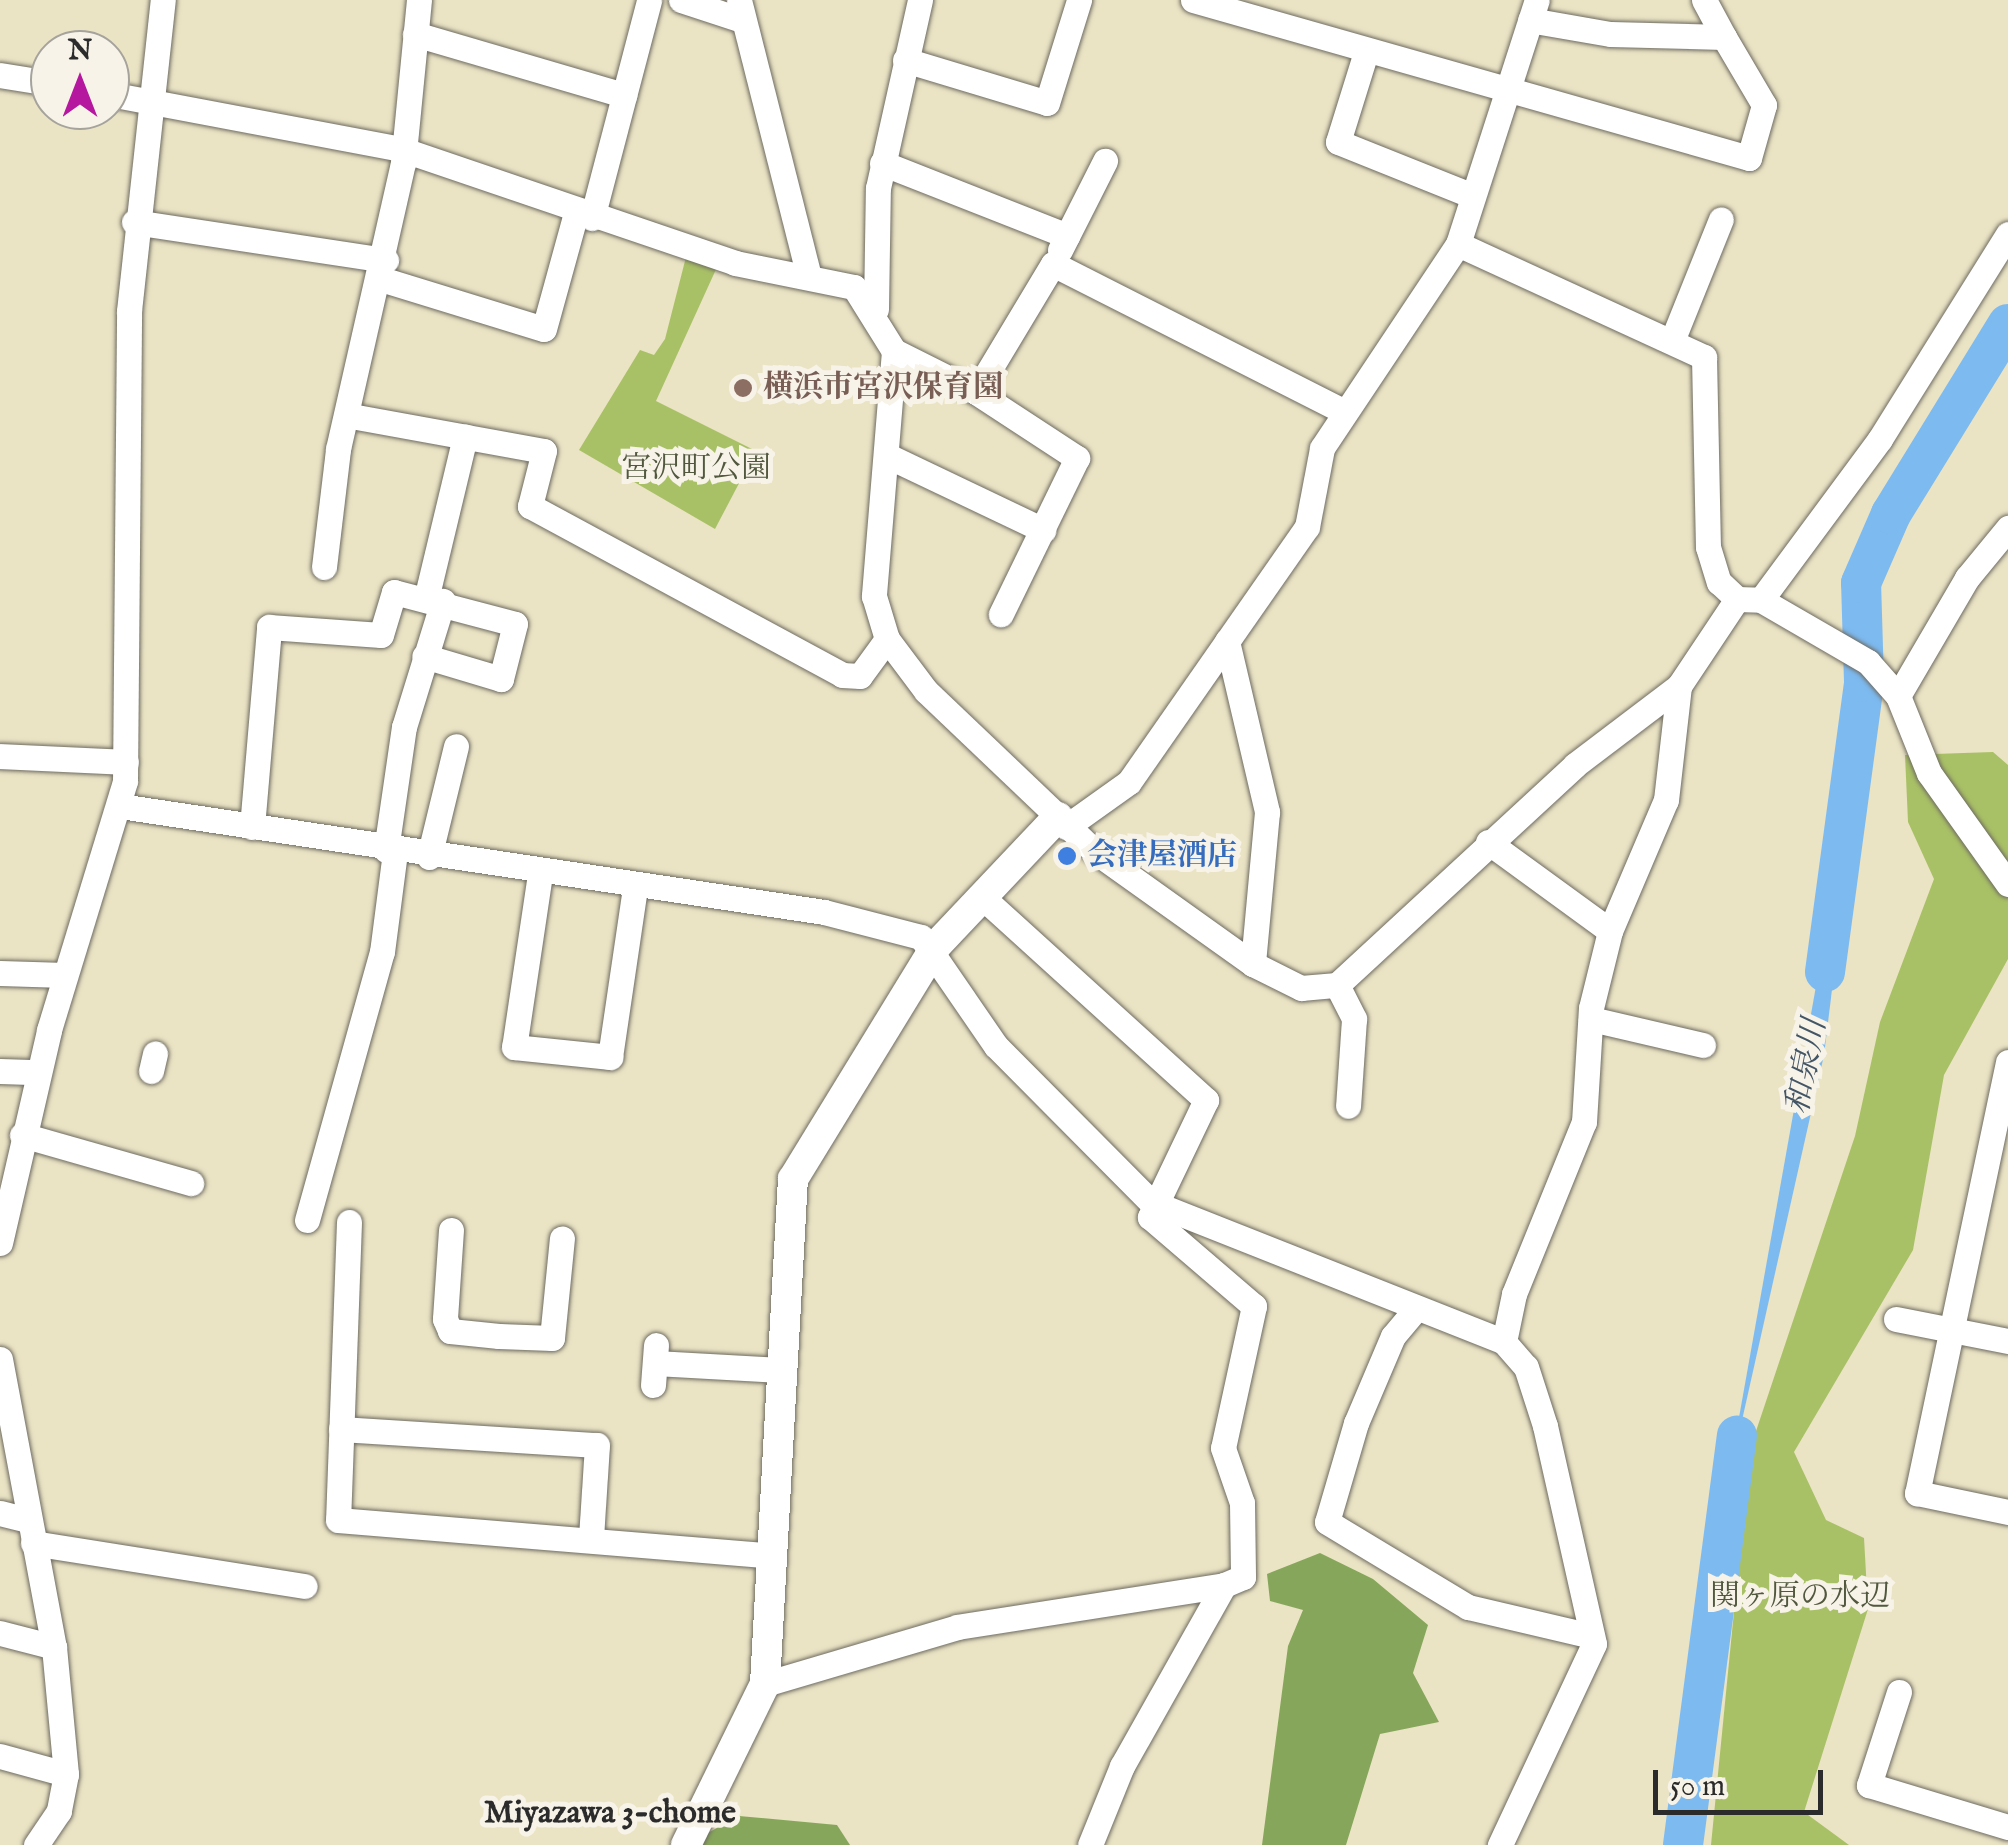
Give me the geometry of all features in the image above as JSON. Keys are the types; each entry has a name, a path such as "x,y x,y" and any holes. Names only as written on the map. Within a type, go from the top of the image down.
{"street":[{"path":"0,1243 38,1072 120,806 126,762 134,222 163,0"},
{"path":"324,566 351,416 384,270 419,0"},
{"path":"134,222 384,270 544,329 624,95 649,0"},
{"path":"681,0 740,10 808,273"},
{"path":"876,309 882,163 920,0"},
{"path":"905,60 1047,104 1080,0"},
{"path":"1194,0 1505,93 1749,158 1764,105 1704,0"},
{"path":"686,1845 765,1684 780,1370 794,1179 936,948 981,896 1062,822 1130,782 1307,527 1322,448 1458,244 1533,10 1610,34 1724,37"},
{"path":"414,34 624,95"},
{"path":"1366,52 1338,142 1473,196"},
{"path":"0,75 30,80"},
{"path":"130,98 401,149 584,215 734,263 808,273 854,287 876,309 894,350 890,458 874,596 887,639 926,691 1062,822 1253,964 1301,988 1338,984 1488,842 1679,686 1880,439 2008,234"},
{"path":"976,392 1053,264 1106,161"},
{"path":"882,163 1067,236"},
{"path":"1672,341 1721,218"},
{"path":"1458,244 1704,357 1708,547 1719,582 1868,662 1898,696 1929,773 2008,884"},
{"path":"1053,264 1345,412"},
{"path":"894,350 976,392 1077,458 1001,614"},
{"path":"351,416 544,451 530,506 842,675 860,676 887,639"},
{"path":"308,1220 382,952 391,851 466,437"},
{"path":"890,458 1043,530"},
{"path":"1898,696 1967,578 2008,528"},
{"path":"252,828 270,627 362,640 382,635 394,592 435,598 516,624 501,679 424,656"},
{"path":"1227,641 1268,812 1253,964"},
{"path":"1504,1342 1514,1294 1584,1122 1590,1019 1610,931 1666,800 1679,686"},
{"path":"429,857 456,746"},
{"path":"0,756 126,762"},
{"path":"120,806 540,874 824,912 936,948 996,1046 1150,1202 1504,1342 1526,1368 1544,1426 1592,1636 1576,1692 1500,1845"},
{"path":"1488,842 1610,931"},
{"path":"540,874 514,1047 610,1057 634,888"},
{"path":"765,1684 957,1627 1224,1584 1242,1577 1242,1503 1223,1448 1254,1306 1155,1226 1150,1202 1206,1100 981,896"},
{"path":"0,973 65,975"},
{"path":"1338,984 1354,1020 1348,1106"},
{"path":"1590,1019 1704,1044"},
{"path":"2008,1062 2003,1111 1950,1330 1917,1494 2008,1512"},
{"path":"0,1071 38,1072"},
{"path":"22,1135 192,1182"},
{"path":"349,1222 335,1507 350,1526 591,1537 774,1556"},
{"path":"451,1230 445,1320 450,1331 498,1336 552,1338 562,1238"},
{"path":"1415,1310 1393,1336 1356,1423 1327,1522 1468,1608 1592,1636"},
{"path":"1896,1319 2008,1342"},
{"path":"0,1360 54,1647 66,1774 59,1811 36,1845"},
{"path":"655,1364 780,1370"},
{"path":"341,1428 597,1446 591,1537"},
{"path":"0,1512 31,1532 305,1586"},
{"path":"1090,1845 1122,1766 1224,1584"},
{"path":"0,1632 54,1647"},
{"path":"1899,1692 1868,1785 2008,1828"},
{"path":"0,1756 66,1774"}],"green space":[{"name":"宮沢町公園","path":"686,257 718,265 656,401 756,451 715,529 579,450 640,350 654,355 665,339"},
{"name":"関ヶ原の水辺","path":"1993,752 2008,765 2008,959 1944,1075 1913,1250 1794,1452 1826,1520 1864,1538 1868,1609 1804,1812 1849,1845 1711,1845 1750,1449 1855,1136 1880,1022 1934,879 1908,822 1905,755"},
{"path":"1320,1553 1373,1579 1428,1625 1413,1673 1439,1722 1380,1734 1346,1845 1262,1845 1288,1646 1303,1610 1270,1601 1267,1574"},
{"path":"739,1816 837,1825 850,1845 703,1845 702,1836"}],"water":[{"path":"1828,919 1836,957 1824,1055 1725,1496"}],"waterway":[{"name":"和泉川","path":"1825,972 1864,682 1861,583 1891,514 2008,324"},
{"name":"和泉川","path":"1683,1845 1737,1436"}],"place":[{"name":"横浜市宮沢保育園","path":"743,388"},
{"name":"会津屋酒店","path":"1067,856"}],"district":[{"name":"Miyazawa 3-chome","path":"610,1814"}]}
